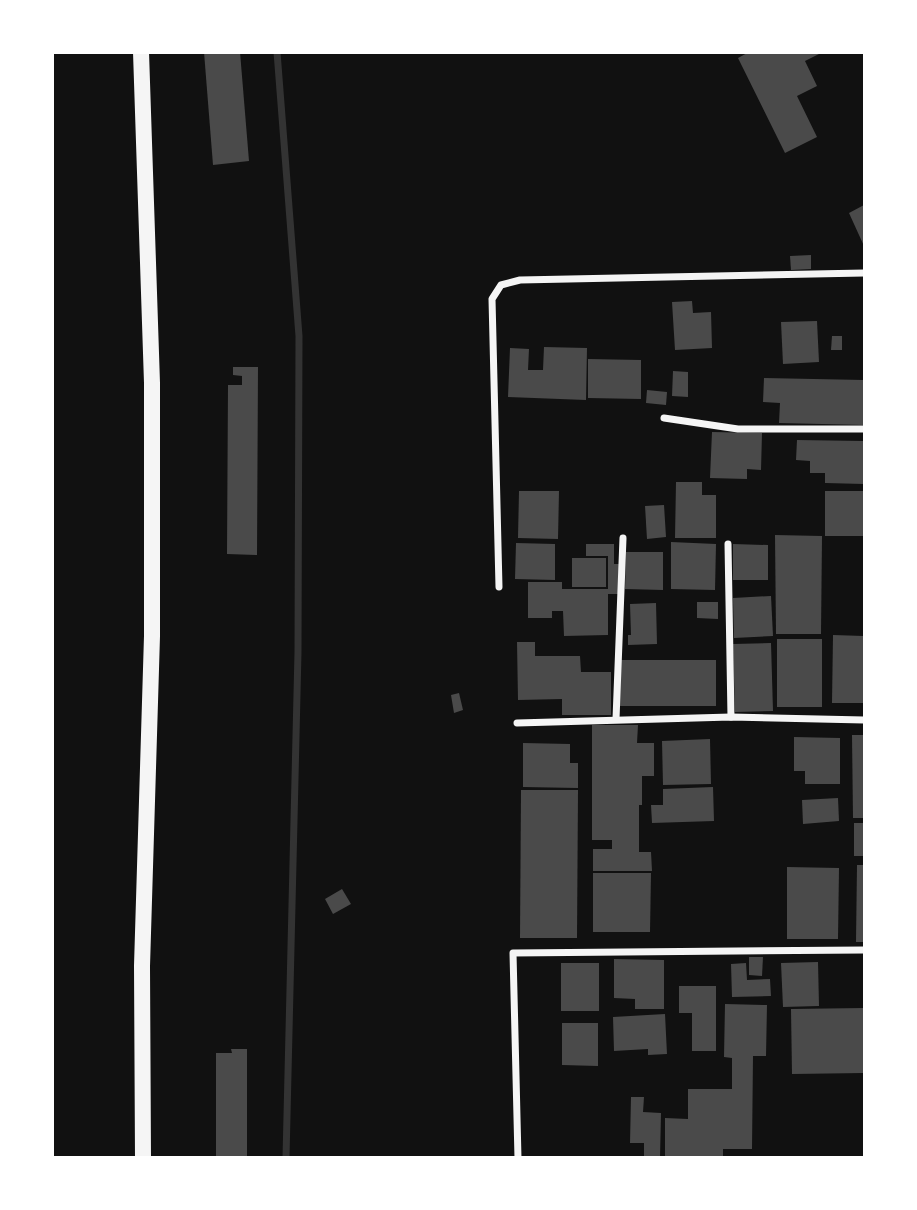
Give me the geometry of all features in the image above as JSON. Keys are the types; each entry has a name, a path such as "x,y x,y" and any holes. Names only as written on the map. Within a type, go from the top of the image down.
{"main road":[{"path":"141,52 152,383 152,636 142,966 142,1157"}],"street":[{"path":"499,587 492,299 501,285 520,280 864,273"},
{"path":"664,418 738,429 864,429"},
{"path":"616,719 623,538"},
{"path":"728,544 731,717"},
{"path":"517,723 731,717 864,720"},
{"path":"518,1157 513,953 864,950"}],"building":[{"path":"204,52 240,52 249,161 213,165"},
{"path":"749,52 823,52 805,61 817,86 797,96 817,137 785,153 738,58"},
{"path":"864,205 864,246 849,213"},
{"path":"811,255 811,269 791,270 790,256"},
{"path":"692,301 693,313 711,312 712,348 675,350 672,302"},
{"path":"817,321 819,362 783,364 781,322"},
{"path":"832,336 842,336 842,350 831,350"},
{"path":"544,347 587,348 586,400 508,397 510,348 529,349 528,370 543,370"},
{"path":"588,359 641,360 641,399 588,398"},
{"path":"233,367 258,367 257,555 227,554 228,385 242,385 242,376 233,375"},
{"path":"673,371 688,372 688,397 672,396"},
{"path":"764,378 864,380 864,425 779,423 780,403 763,402"},
{"path":"647,390 667,392 666,405 646,403"},
{"path":"712,432 762,433 761,470 747,469 747,479 710,478"},
{"path":"797,440 864,441 864,484 825,483 825,473 810,473 810,461 796,460"},
{"path":"676,482 702,482 702,495 716,495 716,538 675,538"},
{"path":"519,491 559,491 558,539 518,538"},
{"path":"825,491 864,491 864,536 825,536"},
{"path":"664,505 666,537 647,539 645,506"},
{"path":"775,535 822,536 821,634 776,634"},
{"path":"671,542 716,544 715,590 671,589"},
{"path":"516,543 555,544 555,580 515,579"},
{"path":"586,544 614,544 614,564 620,564 620,594 608,594 608,635 564,636 563,611 552,611 552,618 528,618 528,582 562,582 562,589 608,589 608,556 586,556"},
{"path":"733,544 768,545 768,580 733,580"},
{"path":"626,552 663,552 663,590 625,589"},
{"path":"572,558 606,558 606,587 572,587"},
{"path":"771,596 773,636 734,638 733,598"},
{"path":"697,602 718,602 718,619 697,618"},
{"path":"656,603 657,644 628,645 628,635 631,635 630,604"},
{"path":"833,635 864,636 864,703 832,703"},
{"path":"777,639 822,639 822,707 777,707"},
{"path":"517,642 535,642 535,656 580,656 581,672 611,672 611,715 562,715 562,699 518,700"},
{"path":"771,643 773,711 735,712 733,644"},
{"path":"620,660 716,660 716,706 620,706"},
{"path":"459,693 463,710 454,713 451,695"},
{"path":"592,725 638,725 637,743 654,743 654,776 642,776 642,805 639,805 639,852 651,852 652,871 593,871 593,849 612,849 612,840 592,840"},
{"path":"852,735 864,735 864,818 853,818"},
{"path":"794,737 840,738 840,784 805,784 805,771 794,771"},
{"path":"710,739 711,784 663,785 662,741"},
{"path":"523,743 570,744 570,763 578,763 578,788 523,787"},
{"path":"713,787 714,821 652,823 651,805 663,805 663,789"},
{"path":"521,790 578,790 577,938 520,938"},
{"path":"838,798 839,821 803,824 802,800"},
{"path":"854,823 864,823 864,856 854,856"},
{"path":"857,865 864,865 864,942 856,942"},
{"path":"787,867 839,868 838,939 787,939"},
{"path":"593,873 651,873 650,932 593,932"},
{"path":"342,889 351,904 333,914 325,899"},
{"path":"749,957 763,957 762,976 749,975"},
{"path":"614,959 664,960 664,1009 635,1009 635,999 614,998"},
{"path":"818,962 819,1006 783,1007 781,963"},
{"path":"561,963 599,963 599,1011 561,1011"},
{"path":"746,963 747,980 770,979 771,996 732,997 731,964"},
{"path":"679,986 716,986 716,1051 692,1051 692,1013 679,1013"},
{"path":"725,1004 767,1005 766,1056 753,1056 752,1149 723,1149 723,1158 665,1158 665,1118 688,1119 688,1089 732,1089 732,1058 724,1057"},
{"path":"864,1008 864,1073 792,1074 791,1009"},
{"path":"665,1014 667,1054 648,1055 648,1049 614,1051 613,1017"},
{"path":"562,1023 598,1023 598,1066 562,1065"},
{"path":"231,1049 247,1049 247,1158 216,1158 216,1053 232,1053"},
{"path":"631,1097 644,1097 643,1112 661,1113 660,1158 644,1158 644,1143 630,1143"}],"waterway":[{"path":"277,52 299,336 298,652 286,1158"}]}
